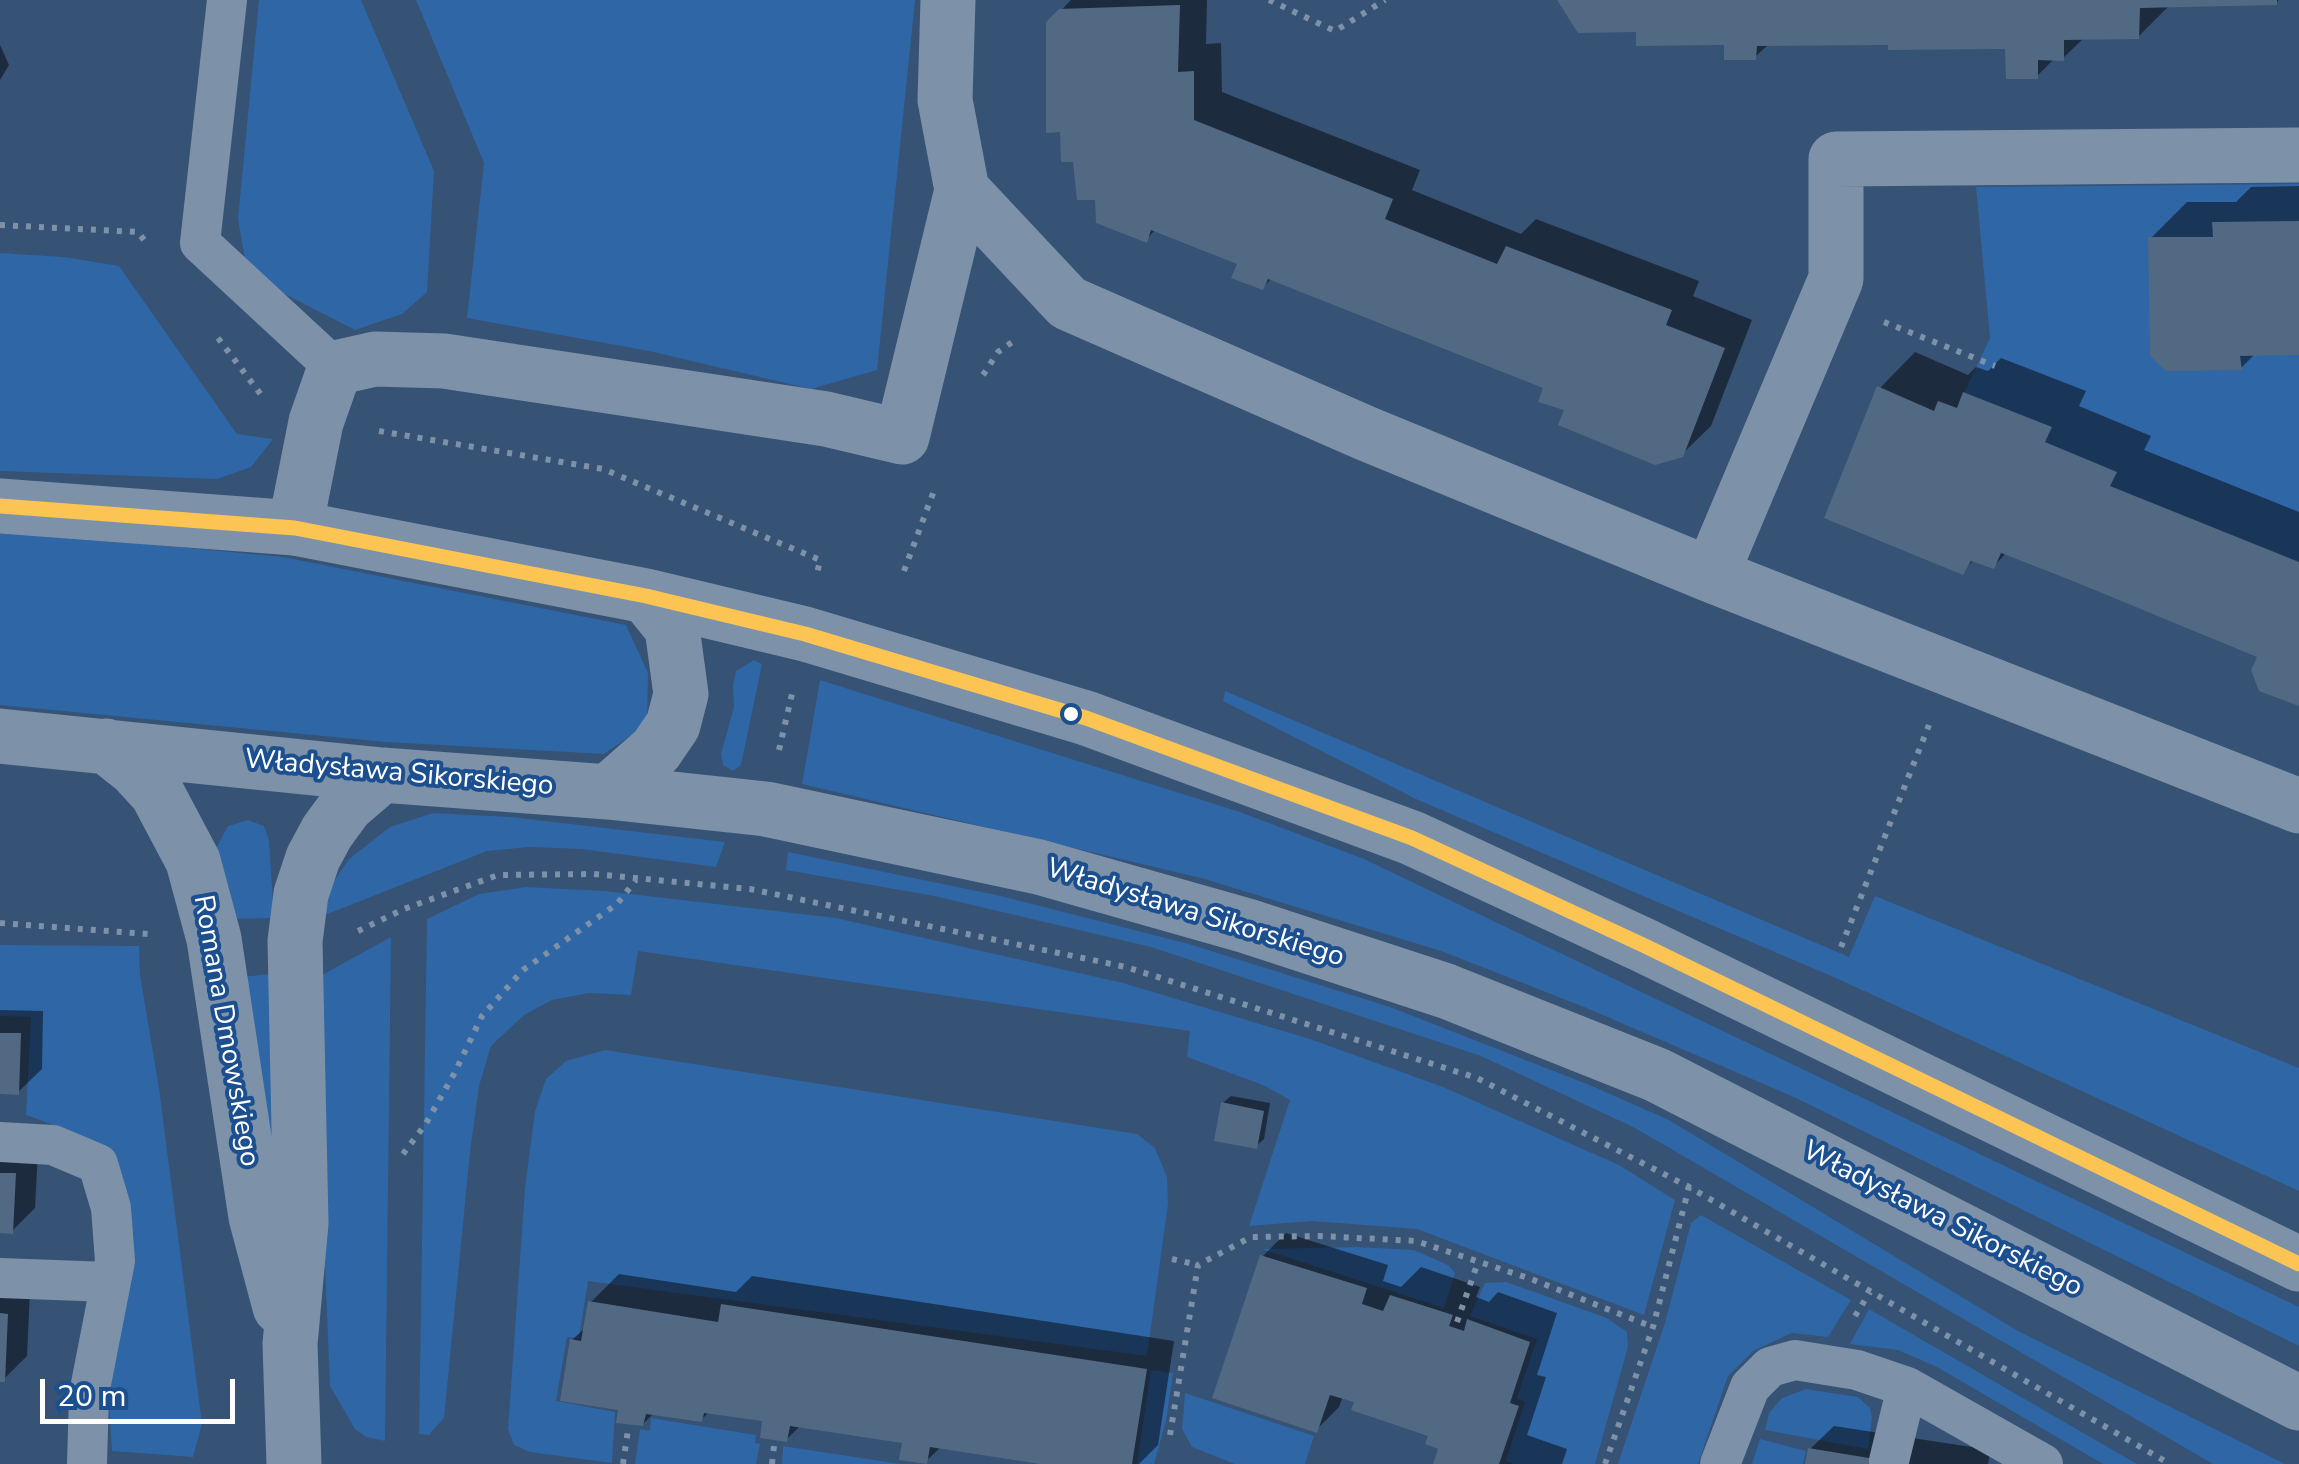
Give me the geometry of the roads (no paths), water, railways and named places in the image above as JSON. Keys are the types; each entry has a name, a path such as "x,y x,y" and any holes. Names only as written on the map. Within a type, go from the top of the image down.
{"street":[{"path":"295,528 316,422 335,368 375,360 444,361 826,419 902,437 962,190 945,100 948,0"},
{"path":"1712,575 1836,279 1836,159 2299,154"},
{"path":"962,190 1068,304 1365,433 1712,575 2299,806"},
{"path":"0,506 295,528 646,596 805,634 1086,718 1412,838 1644,945 2299,1264"},
{"path":"608,792 656,750 674,725 681,694 672,628 646,596"},
{"name":"Władysława Sikorskiego","path":"0,736 766,809 1039,867 1247,926 1446,991 1657,1075 2299,1403"},
{"name":"Romana Dmowskiego","path":"106,746 157,793 174,820 201,886 214,939 256,1216 290,1344"},
{"name":"Romana Dmowskiego","path":"294,1464 290,1344 301,1224 296,942 301,894 313,858 328,832 346,806 382,775"}],"lane":[{"path":"227,0 200,243 335,368"},
{"path":"0,1142 53,1145 98,1164 111,1208 115,1261 89,1394 87,1464"},
{"path":"0,1278 109,1282"},
{"path":"1720,1464 1750,1387 1770,1367 1796,1360 1826,1364 1907,1387 2043,1464"},
{"path":"1889,1461 1907,1387"}]}
